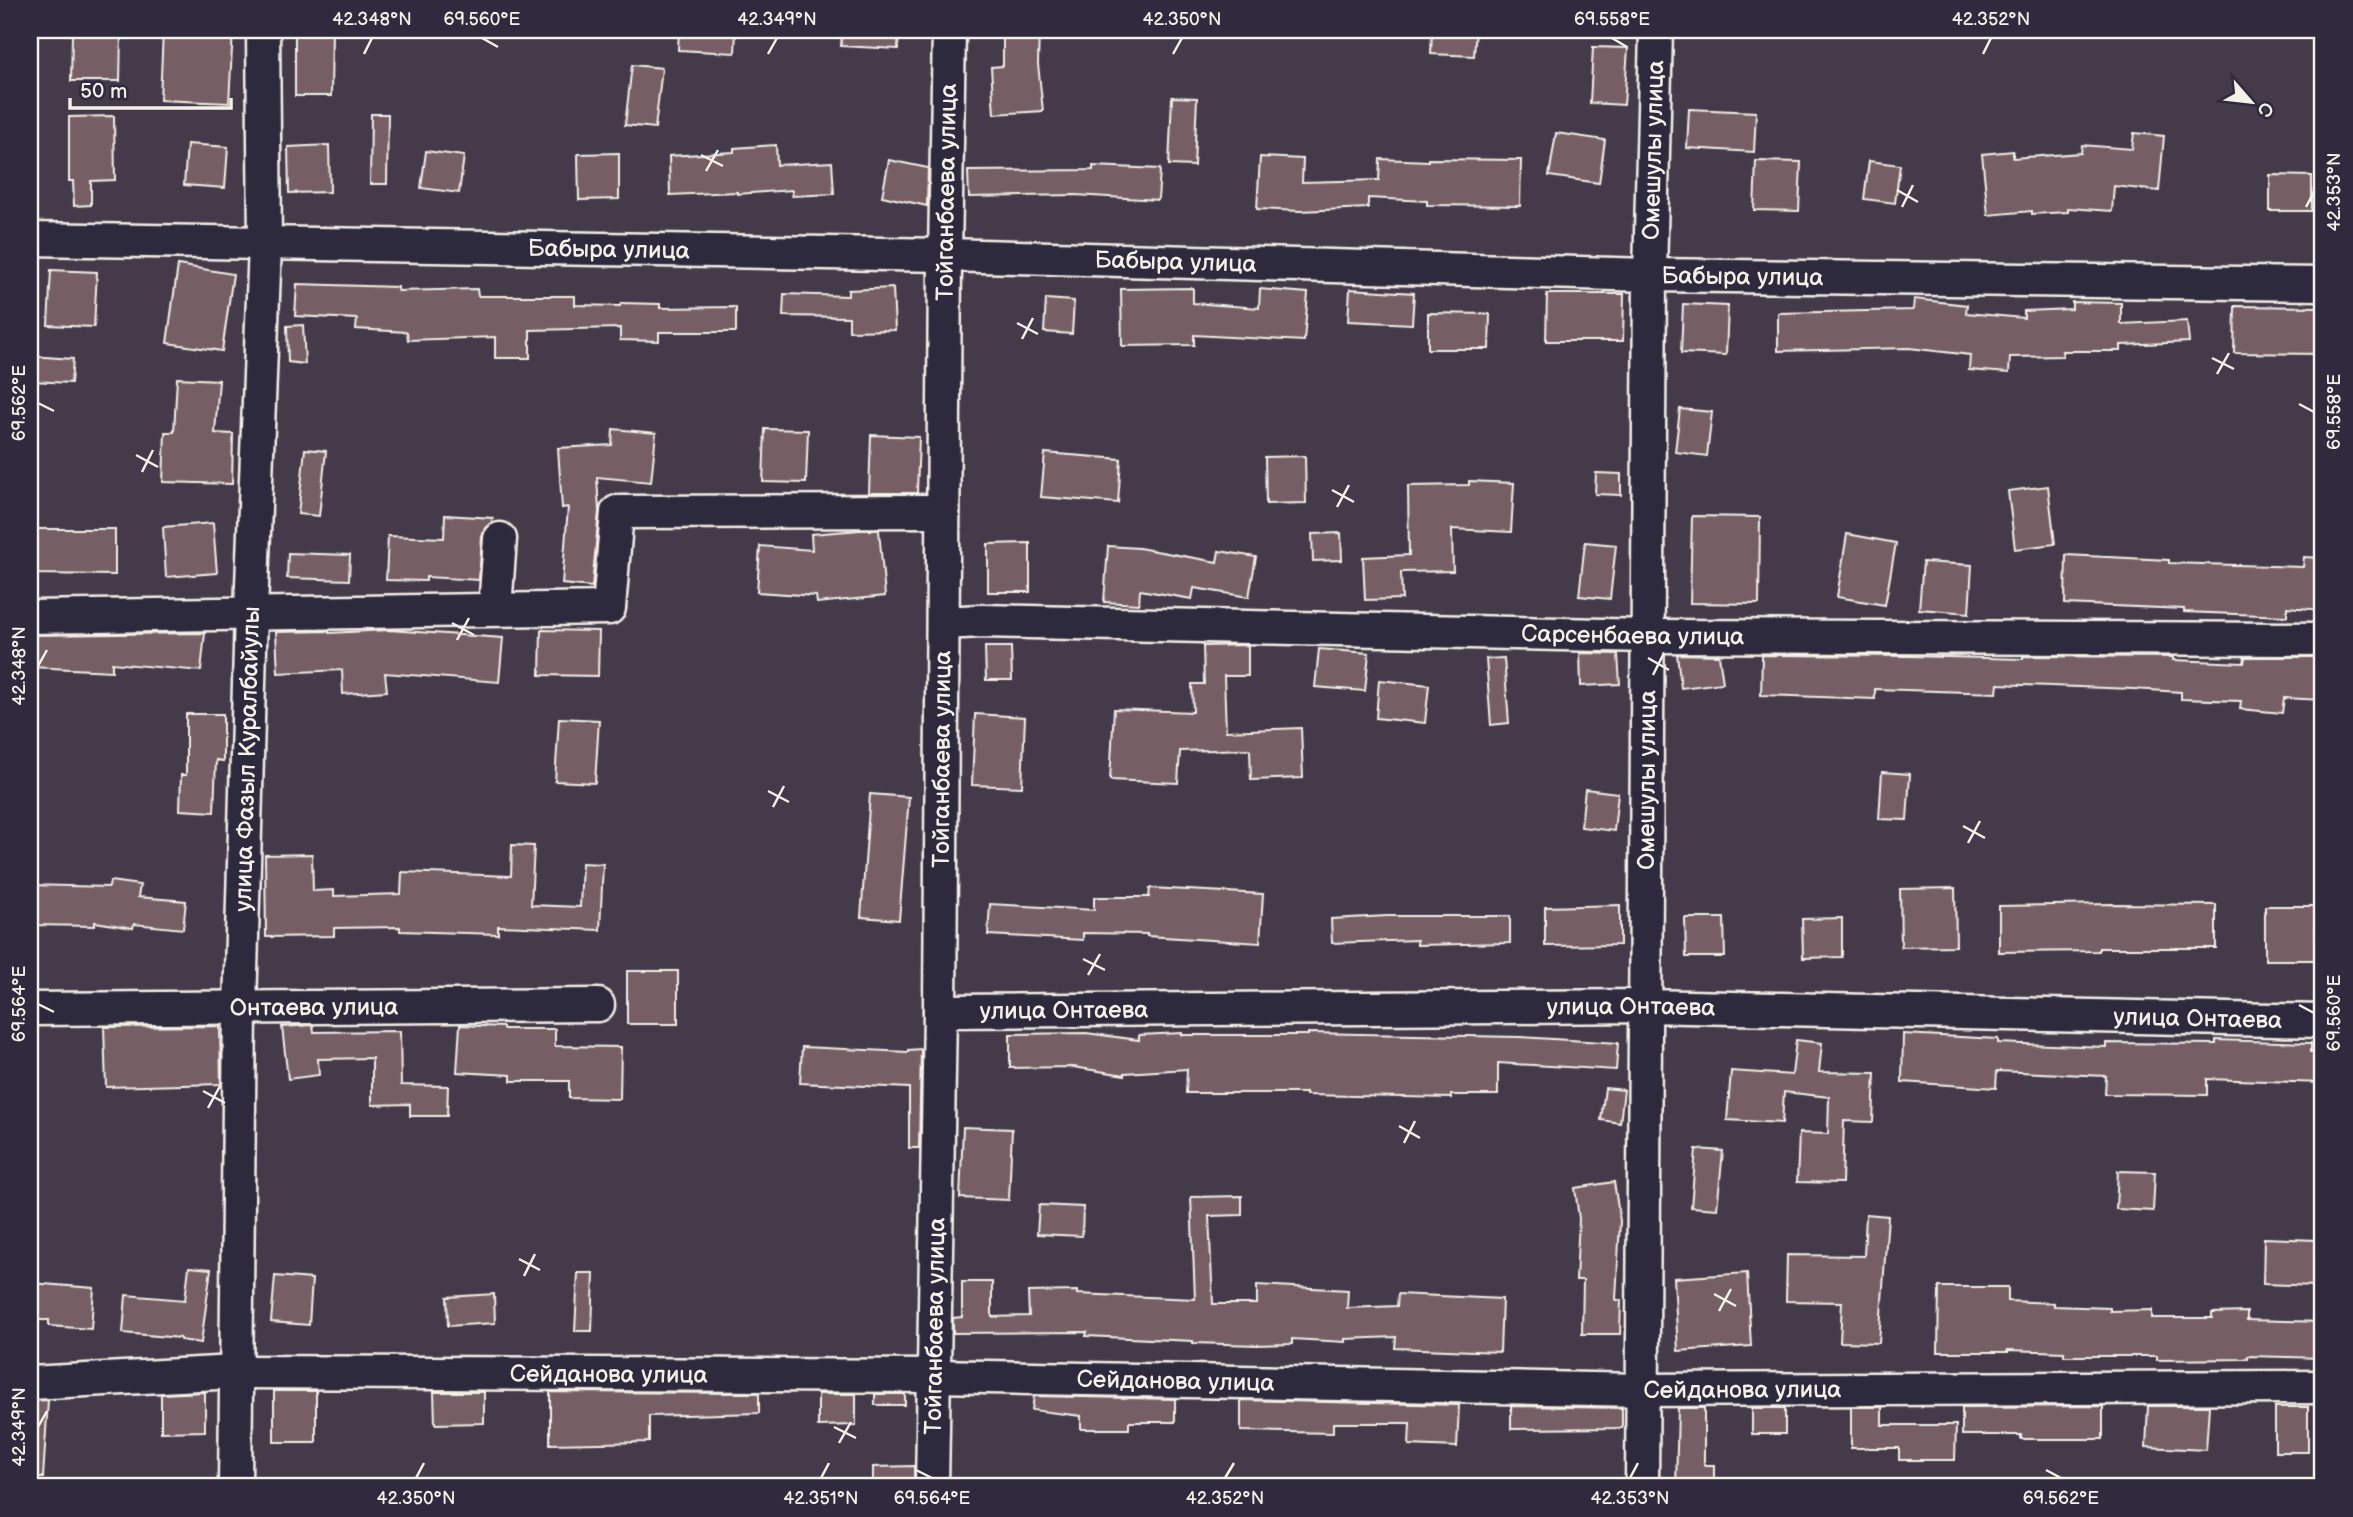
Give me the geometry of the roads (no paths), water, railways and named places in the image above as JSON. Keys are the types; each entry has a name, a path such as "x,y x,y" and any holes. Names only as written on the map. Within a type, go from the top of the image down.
{"street":[{"name":"улица Фазыл Куралбайулы","path":"235,1487 240,1008 265,244 263,30"},
{"name":"Тойганбаева улица","path":"932,1487 940,1011 949,30"},
{"name":"Омешулы улица","path":"1642,1487 1650,275 1656,30"},
{"name":"Бабыра улица","path":"30,239 945,255 1650,275 2323,284"},
{"path":"30,617 609,608 617,512 943,511"},
{"path":"495,610 500,539"},
{"name":"Сарсенбаева улица","path":"943,623 1648,636 2323,639"},
{"name":"Онтаева улица","path":"30,1009 598,1005"},
{"name":"улица Онтаева","path":"940,1011 1645,1006 2323,1021"},
{"name":"Сейданова улица","path":"30,1383 236,1372 934,1376 1642,1390 2323,1387"}]}
